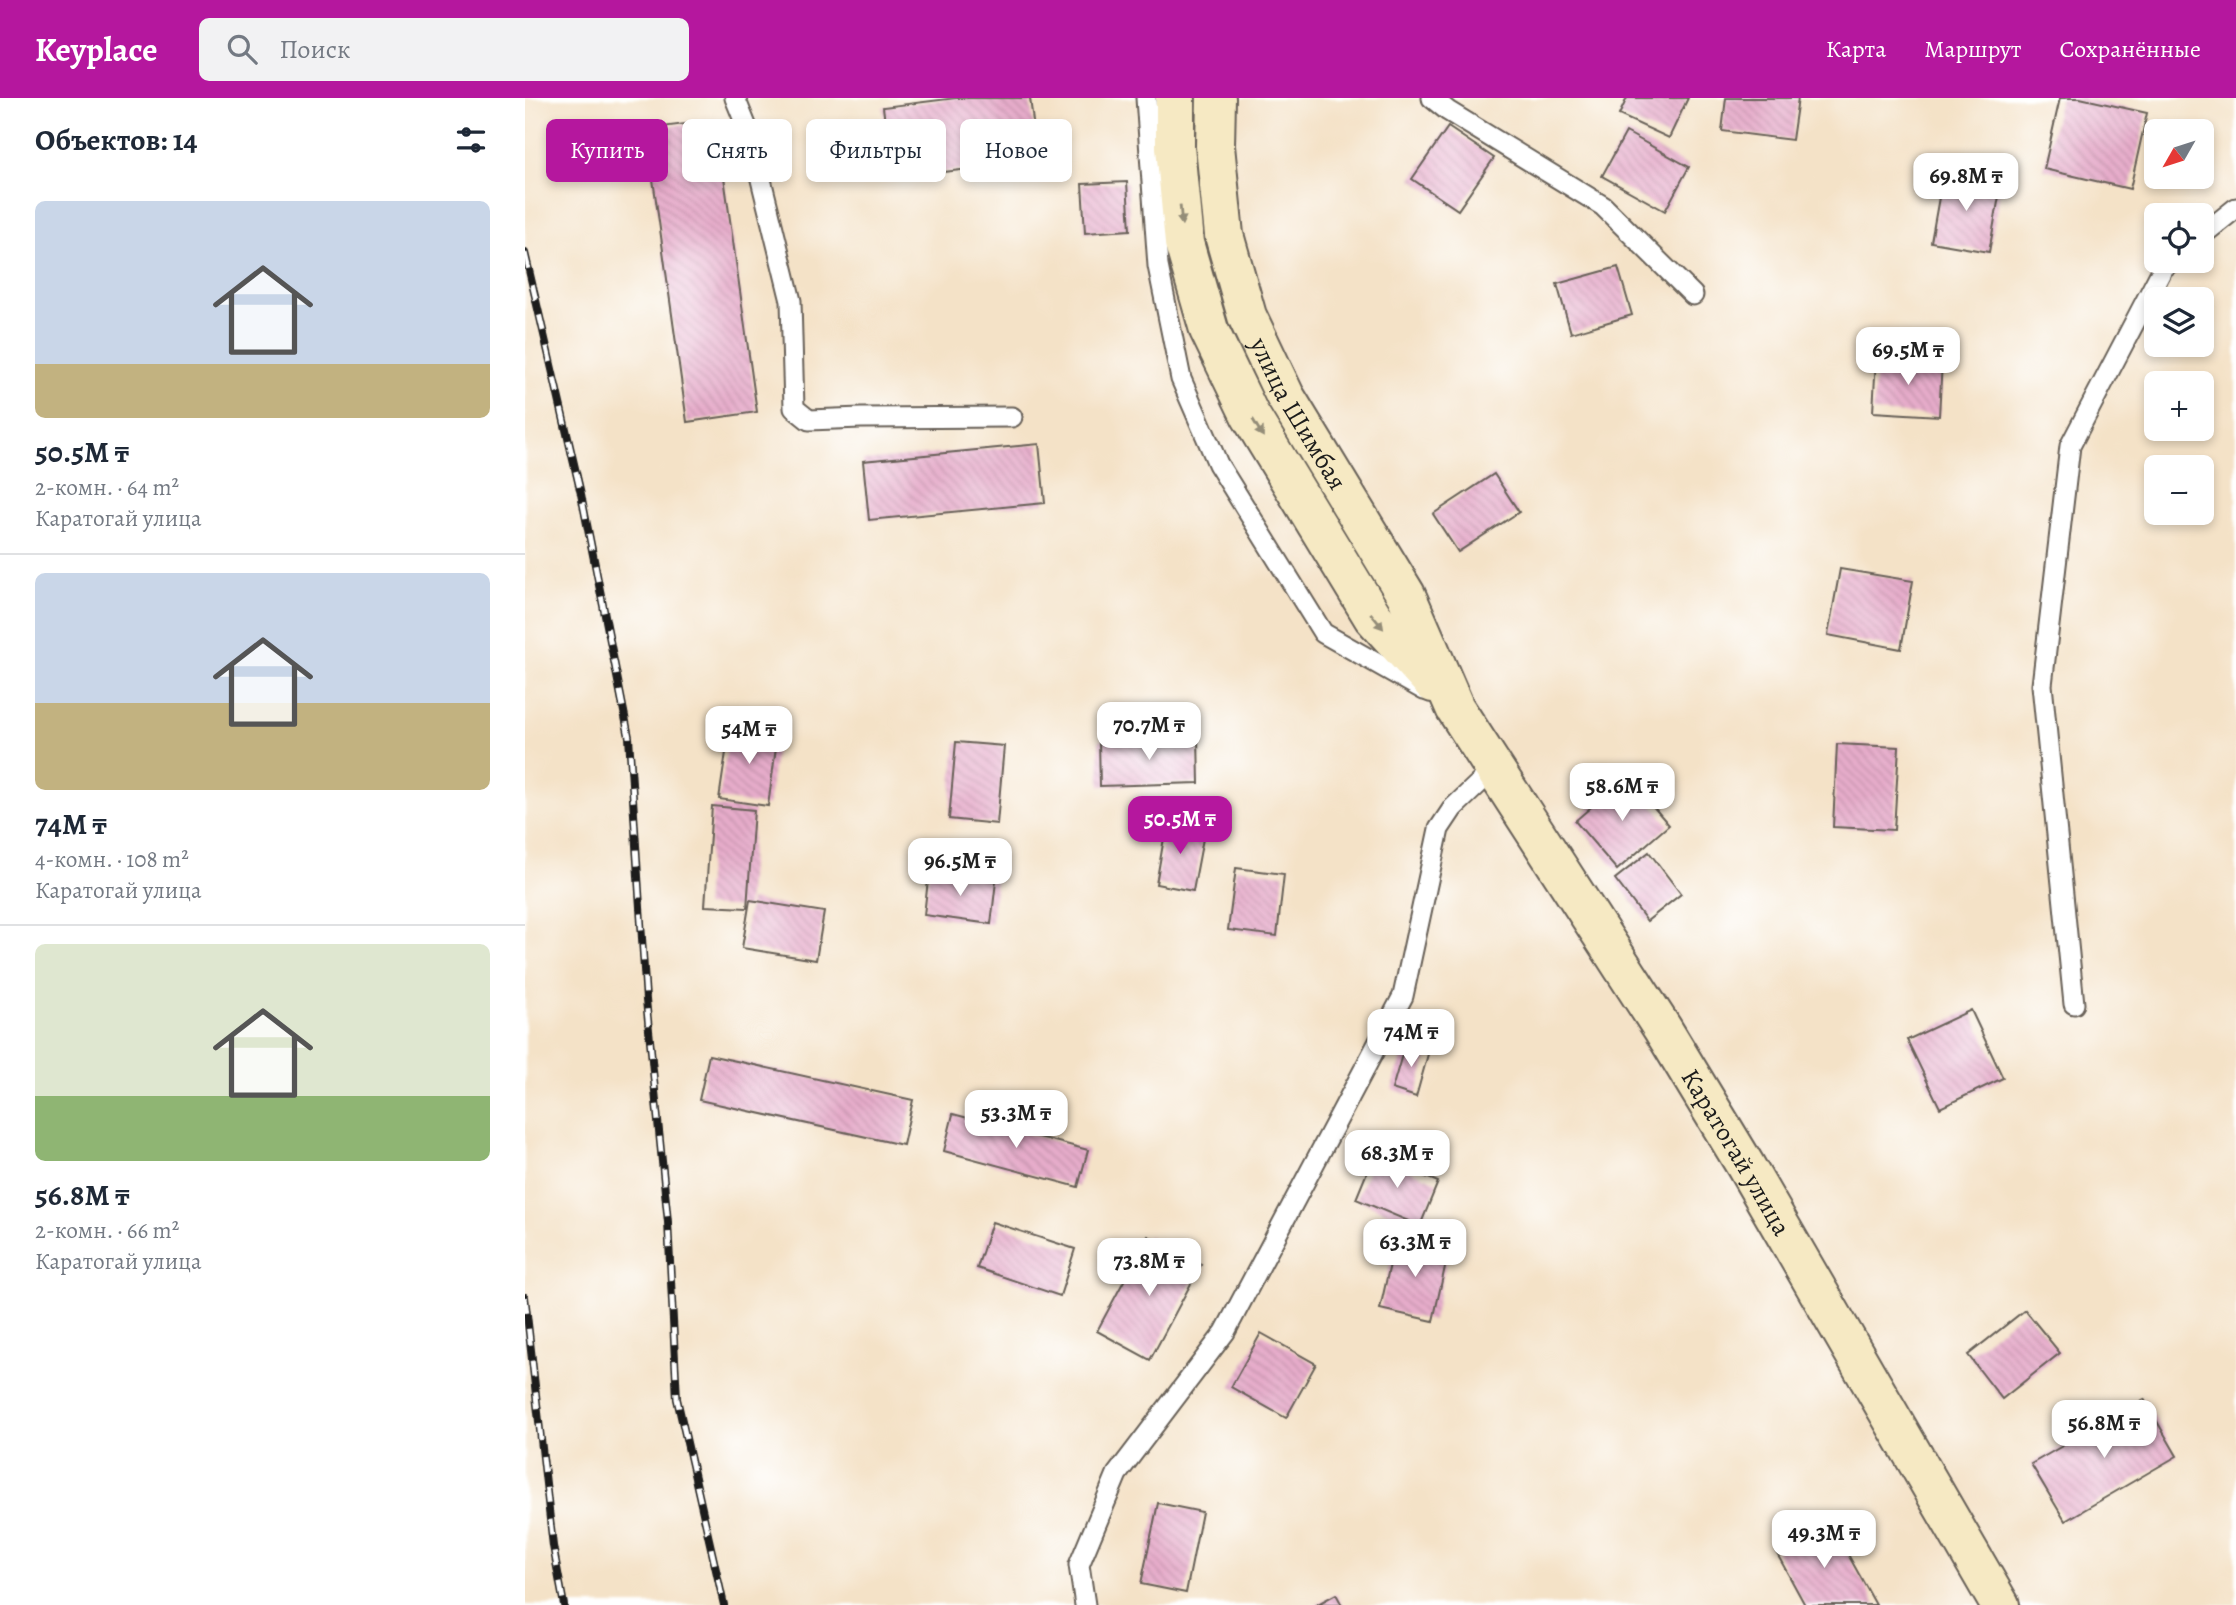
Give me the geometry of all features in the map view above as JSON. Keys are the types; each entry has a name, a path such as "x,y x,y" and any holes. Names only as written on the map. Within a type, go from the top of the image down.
{"main road":[{"path":"1175,98 1175,147 1184,243 1209,330 1250,415 1373,617 1455,708"},
{"name":"улица Шимбая","path":"1216,98 1215,145 1224,235 1247,316 1285,396 1406,595 1455,708"},
{"name":"Каратогай улица","path":"1455,708 1663,1028 2000,1605"}],"lane":[{"path":"735,98 750,135 791,301 794,408 809,421 1012,417"},
{"path":"1146,98 1158,266 1181,379 1218,464 1323,633 1455,708"},
{"path":"1432,98 1448,111 1603,206 1693,295"},
{"path":"2214,226 2236,208"},
{"path":"2074,1004 2042,685 2070,446 2160,273"},
{"path":"1085,1605 1079,1565 1117,1475 1225,1332 1403,996 1439,829 1453,808 1495,769"}],"building":[{"path":"956,98 1030,98 1033,119 960,119 960,170 946,172 946,119 885,119 883,107"},
{"path":"1627,98 1688,98 1669,138 1619,115"},
{"path":"1726,98 1798,98 1792,140 1722,131"},
{"path":"2060,98 2080,98 2147,113 2130,189 2044,169"},
{"path":"682,124 682,182 725,182 757,412 687,422 653,182 668,182 668,126"},
{"path":"1448,127 1494,158 1458,210 1412,179"},
{"path":"1626,132 1689,167 1665,211 1602,176"},
{"path":"1943,175 2001,185 1989,252 1931,242"},
{"path":"1127,182 1130,230 1085,233 1082,184"},
{"path":"1618,267 1632,315 1571,333 1557,284"},
{"path":"1876,358 1942,361 1939,416 1873,412"},
{"path":"1039,444 1045,503 869,520 863,461"},
{"path":"1494,474 1519,512 1458,552 1433,514"},
{"path":"1840,569 1913,581 1901,649 1828,635"},
{"path":"730,726 778,733 768,806 719,799"},
{"path":"1198,737 1199,783 1100,786 1099,740"},
{"path":"956,742 1004,746 997,824 949,819"},
{"path":"1837,744 1899,747 1894,830 1833,827"},
{"path":"1627,776 1669,825 1617,870 1575,821"},
{"path":"712,806 754,810 747,908 705,906"},
{"path":"1167,821 1205,828 1193,891 1156,884"},
{"path":"1649,852 1681,894 1647,921 1615,879"},
{"path":"1236,868 1284,874 1277,936 1228,930"},
{"path":"929,872 996,881 991,924 924,915"},
{"path":"750,900 824,912 816,960 742,948"},
{"path":"1971,1010 2003,1078 1940,1108 1907,1040"},
{"path":"1406,1041 1430,1047 1416,1097 1392,1089"},
{"path":"709,1055 913,1100 903,1145 699,1100"},
{"path":"953,1114 1088,1150 1078,1187 944,1151"},
{"path":"1374,1155 1438,1182 1420,1226 1356,1199"},
{"path":"992,1222 1075,1249 1060,1296 977,1268"},
{"path":"1148,1236 1201,1265 1150,1360 1097,1331"},
{"path":"1396,1237 1449,1249 1433,1321 1380,1309"},
{"path":"2025,1310 2060,1353 2002,1399 1968,1355"},
{"path":"1261,1333 1316,1364 1286,1418 1231,1387"},
{"path":"2144,1399 2177,1456 2065,1521 2031,1464"},
{"path":"1158,1503 1202,1512 1186,1593 1141,1584"},
{"path":"1830,1522 1876,1605 1805,1605 1776,1552"},
{"path":"1336,1594 1342,1605 1316,1605"}],"railway":[{"path":"525,253 581,494 629,737 646,1000 668,1222 677,1399 724,1605"},
{"path":"525,1297 553,1546 564,1605"}]}
